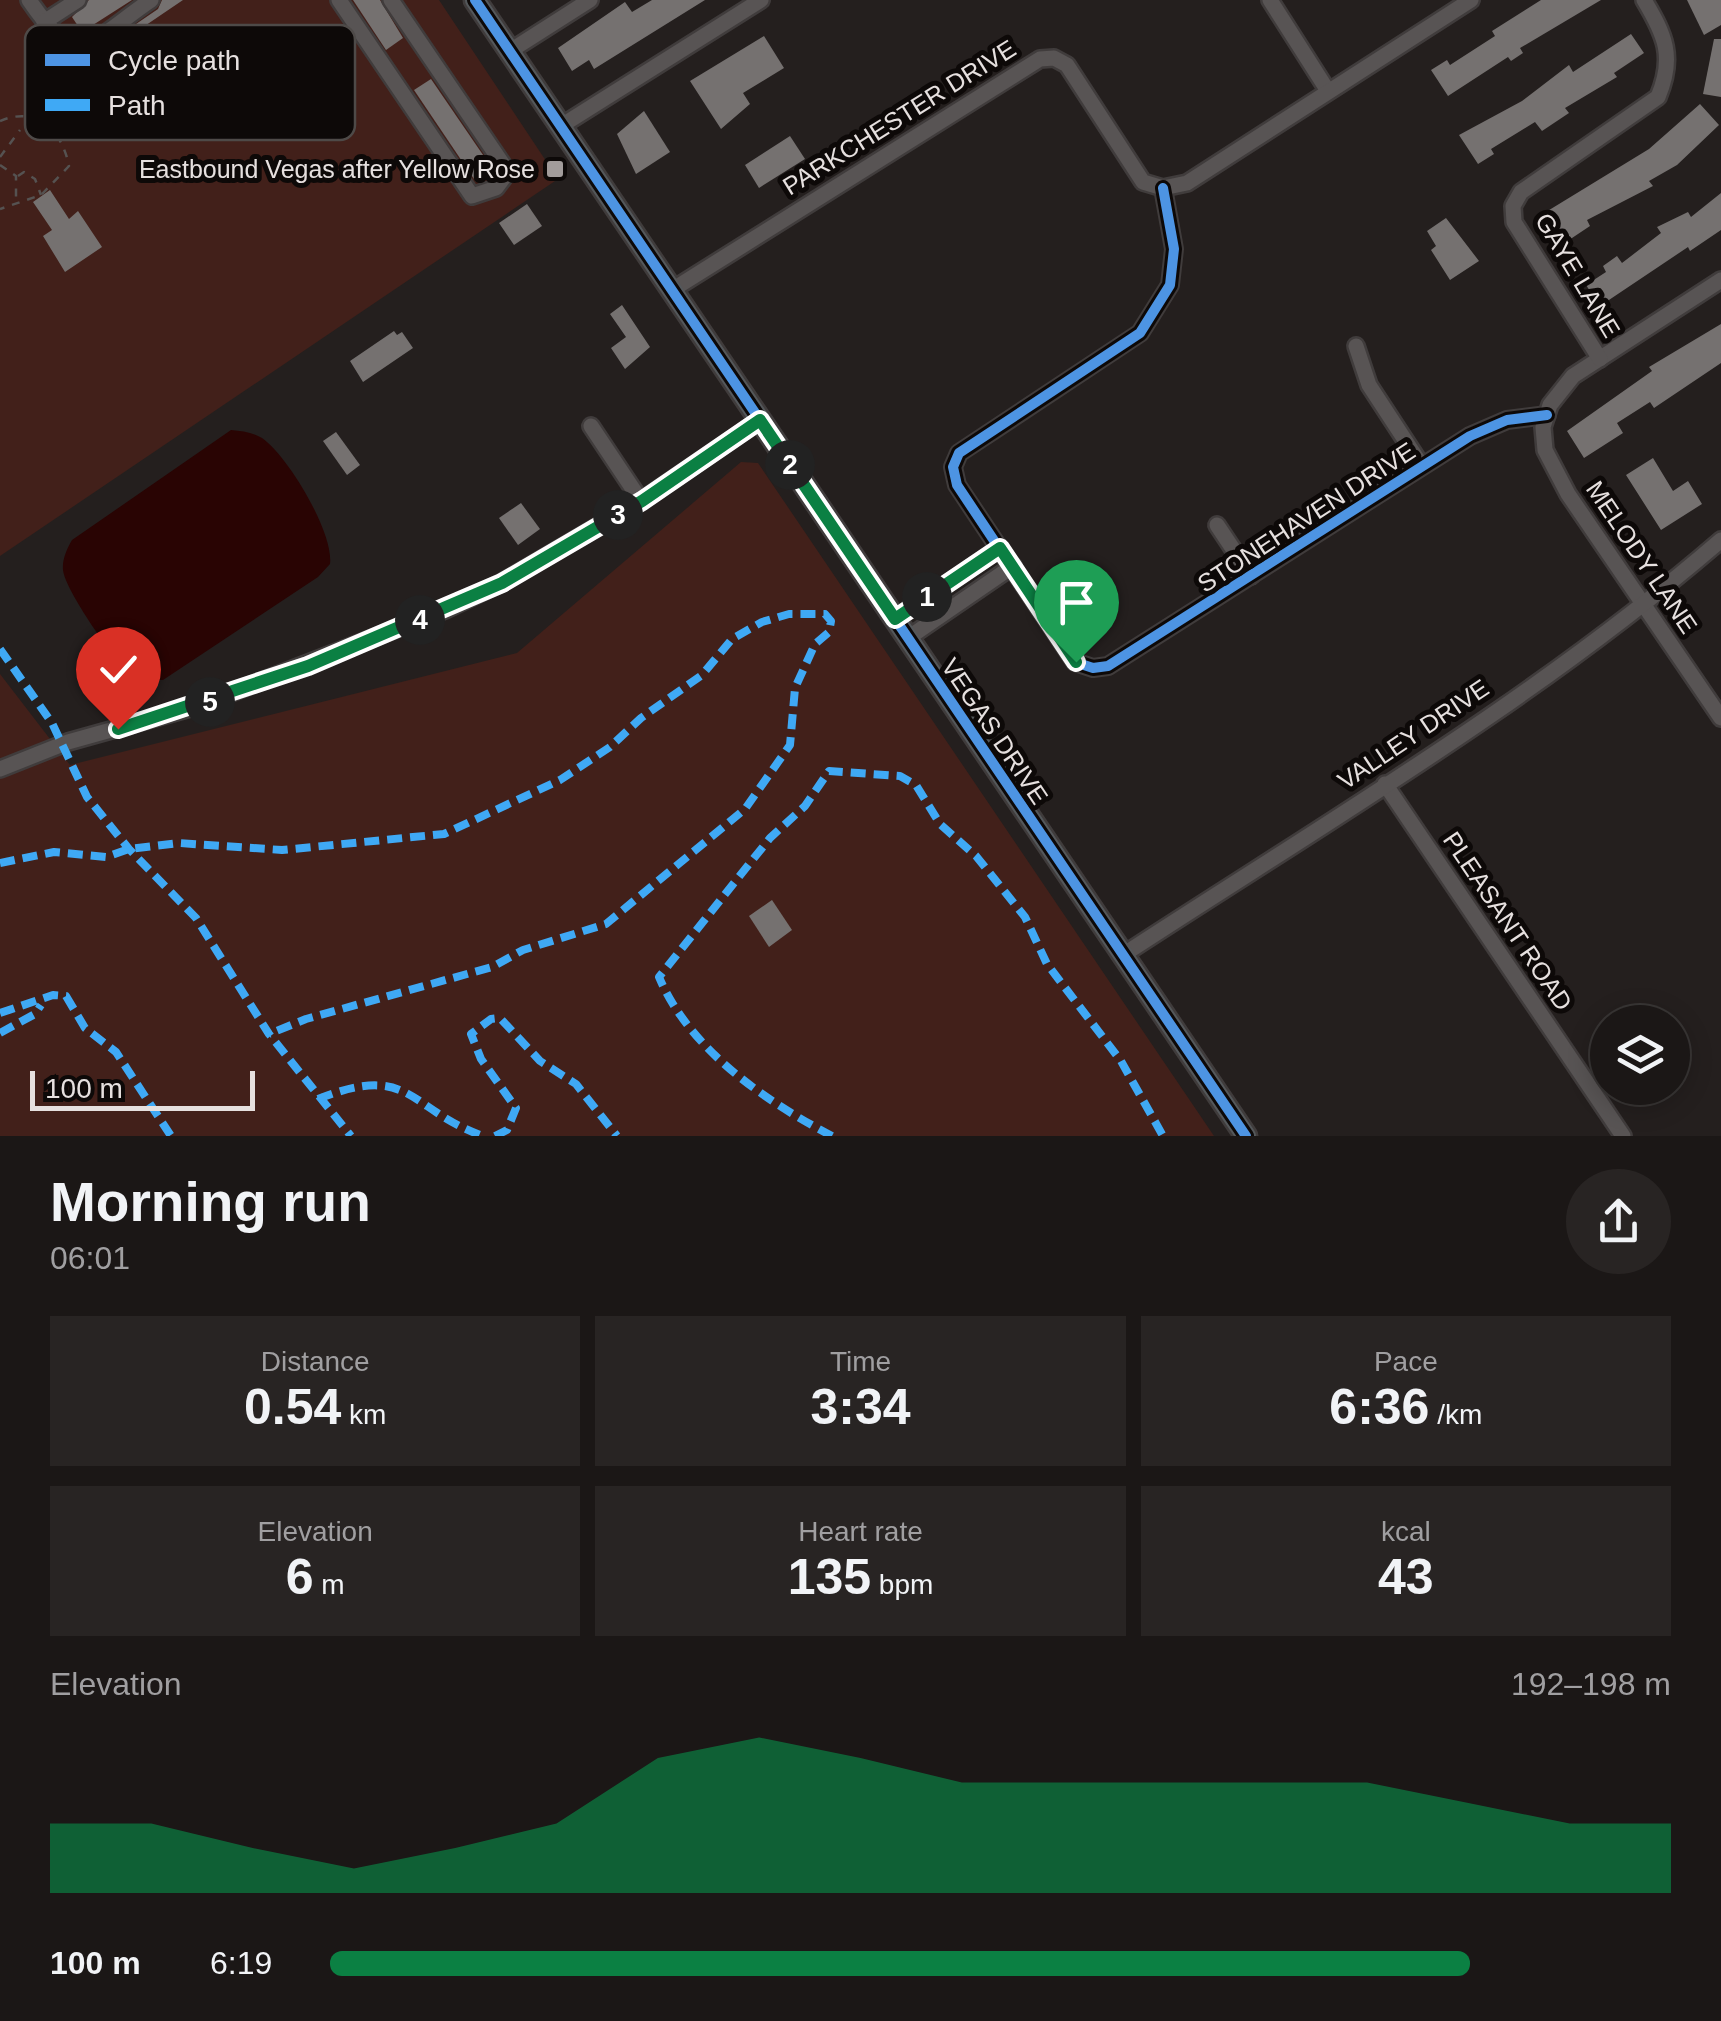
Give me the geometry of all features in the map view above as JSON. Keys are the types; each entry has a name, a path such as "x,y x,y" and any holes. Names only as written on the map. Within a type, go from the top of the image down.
{"main road":[{"name":"VEGAS DRIVE","path":"475,0 1246,1136"}],"street":[{"path":"28,0 47,25"},
{"path":"44,22 78,0"},
{"path":"110,25 151,0"},
{"path":"339,0 472,196 496,188 508,172 392,0"},
{"path":"510,51 590,0"},
{"path":"561,126 760,0"},
{"path":"1270,0 1328,91"},
{"path":"908,638 1013,566 957,485 952,467 959,453 1140,333 1170,285 1174,249 1163,188 1187,184 1471,0"},
{"name":"GAYE LANE","path":"1600,359 1514,222 1514,206 1521,192 1658,97 1668,72 1667,38 1644,0"},
{"name":"PARKCHESTER DRIVE","path":"672,290 1040,58 1054,58 1067,65 1143,182 1163,188"},
{"path":"1547,415 1572,376 1721,280"},
{"path":"1356,346 1370,385 1422,466"},
{"name":"STONEHAVEN DRIVE","path":"1013,566 1076,662 1093,668 1108,666 1422,466 1507,420 1547,415"},
{"name":"MELODY LANE","path":"1547,415 1545,450 1568,494 1721,718"},
{"path":"0,769 68,742 197,706 444,610 502,583 642,501 760,420"},
{"path":"591,426 642,501"},
{"path":"1218,525 1251,576"},
{"name":"VALLEY DRIVE","path":"1122,955 1385,784 1644,606 1721,540"},
{"path":"895,619 1000,548"},
{"name":"PLEASANT ROAD","path":"1385,784 1623,1136"}],"path":[{"path":"0,122 25,115"},
{"path":"0,156 6,143 16,138 20,130"},
{"path":"0,209 41,195 69,166 60,140"},
{"path":"0,165 16,176 16,204"},
{"path":"16,176 24,172 35,179 41,195"}],"shaded area":[{"path":"0,0 439,0 558,179 0,556"},
{"path":"231,430 262,438 284,461 317,515 330,564 318,577 163,680 139,678 114,656 81,609 66,580 65,554 72,540"},
{"path":"741,462 758,463 1214,1136 0,1136 0,674 70,765 517,653"}],"building":[{"path":"89,0 132,0 93,25 77,25 72,17"},
{"path":"162,0 183,0 146,25 135,25 158,9"},
{"path":"353,0 380,0 403,38 386,50"},
{"path":"652,0 705,0 594,69 589,60 572,71 558,48 625,2 632,12"},
{"path":"1541,0 1601,0 1520,48 1523,53 1511,61 1508,57 1448,96 1431,70 1447,60 1450,65 1495,36 1492,31"},
{"path":"1687,0 1721,0 1721,25 1704,35"},
{"path":"1631,34 1644,53 1614,73 1617,77 1565,108 1569,113 1542,131 1535,122 1491,149 1494,154 1478,164 1459,135 1522,101 1569,65 1573,72"},
{"path":"764,36 784,68 743,93 750,104 721,129 690,81"},
{"path":"1714,39 1721,39 1721,97 1703,94"},
{"path":"431,79 494,171 476,182 414,90"},
{"path":"1700,104 1719,125 1677,165 1649,181 1653,186 1587,220 1590,226 1560,246 1541,215 1649,149"},
{"path":"644,111 670,152 636,174 617,134"},
{"path":"790,136 805,159 759,188 745,165"},
{"path":"50,190 69,219 78,211 102,247 65,272 43,236 52,230 33,202"},
{"path":"1721,193 1721,230 1690,251 1688,247 1600,306 1586,285 1606,272 1603,266 1617,256 1622,263 1661,233 1657,227 1688,212 1691,217"},
{"path":"527,204 542,226 514,245 499,223"},
{"path":"1446,218 1479,261 1450,280 1431,250 1436,246 1427,231"},
{"path":"622,305 650,347 625,369 611,348 626,337 610,314"},
{"path":"1721,324 1721,363 1654,408 1650,402 1617,423 1623,433 1584,458 1567,431 1652,371 1649,367"},
{"path":"394,331 397,335 402,332 413,348 363,382 350,361"},
{"path":"336,432 360,465 347,475 323,441"},
{"path":"1653,458 1673,491 1688,481 1702,504 1661,530 1626,475"},
{"path":"521,503 540,529 518,545 499,518"},
{"path":"772,900 792,930 769,947 749,916"}],"marked path":[{"path":"0,863 54,852 106,857 129,849 179,843 282,850 444,834 560,780 610,747 641,718 702,675 732,639 762,622 789,614 825,614 831,621 829,632 815,644 795,688 790,745 745,809 606,924 523,950 492,967 306,1019 269,1034"},
{"path":"0,649 52,723 87,797 129,849 196,918 269,1034 351,1136"},
{"path":"832,1136 781,1107 732,1071 690,1028 659,977 770,838 805,806 829,771 900,776 916,785 940,824 976,856 1025,917 1047,964 1121,1061 1163,1136"},
{"path":"0,1013 53,995 66,996 85,1028 116,1052 171,1136"},
{"path":"0,1033 35,1014 41,1005"},
{"path":"495,1136 507,1130 516,1108 481,1059 471,1034 491,1019 500,1018 540,1061 576,1084 617,1136"},
{"path":"318,1099 373,1085 391,1087 483,1136"}],"cycle path":[{"path":"475,0 1246,1136"},
{"path":"1163,188 1174,249 1170,285 1140,333 959,453 953,467 957,485 1075,662 1093,668 1108,666 1470,436 1507,420 1547,415"}],"place":[{"name":"Eastbound Vegas after Yellow Rose","path":"555,169"}],"route":[{"path":"118,729 197,706 308,666 502,583 642,501 760,420 895,619 1000,548 1076,662"}]}
